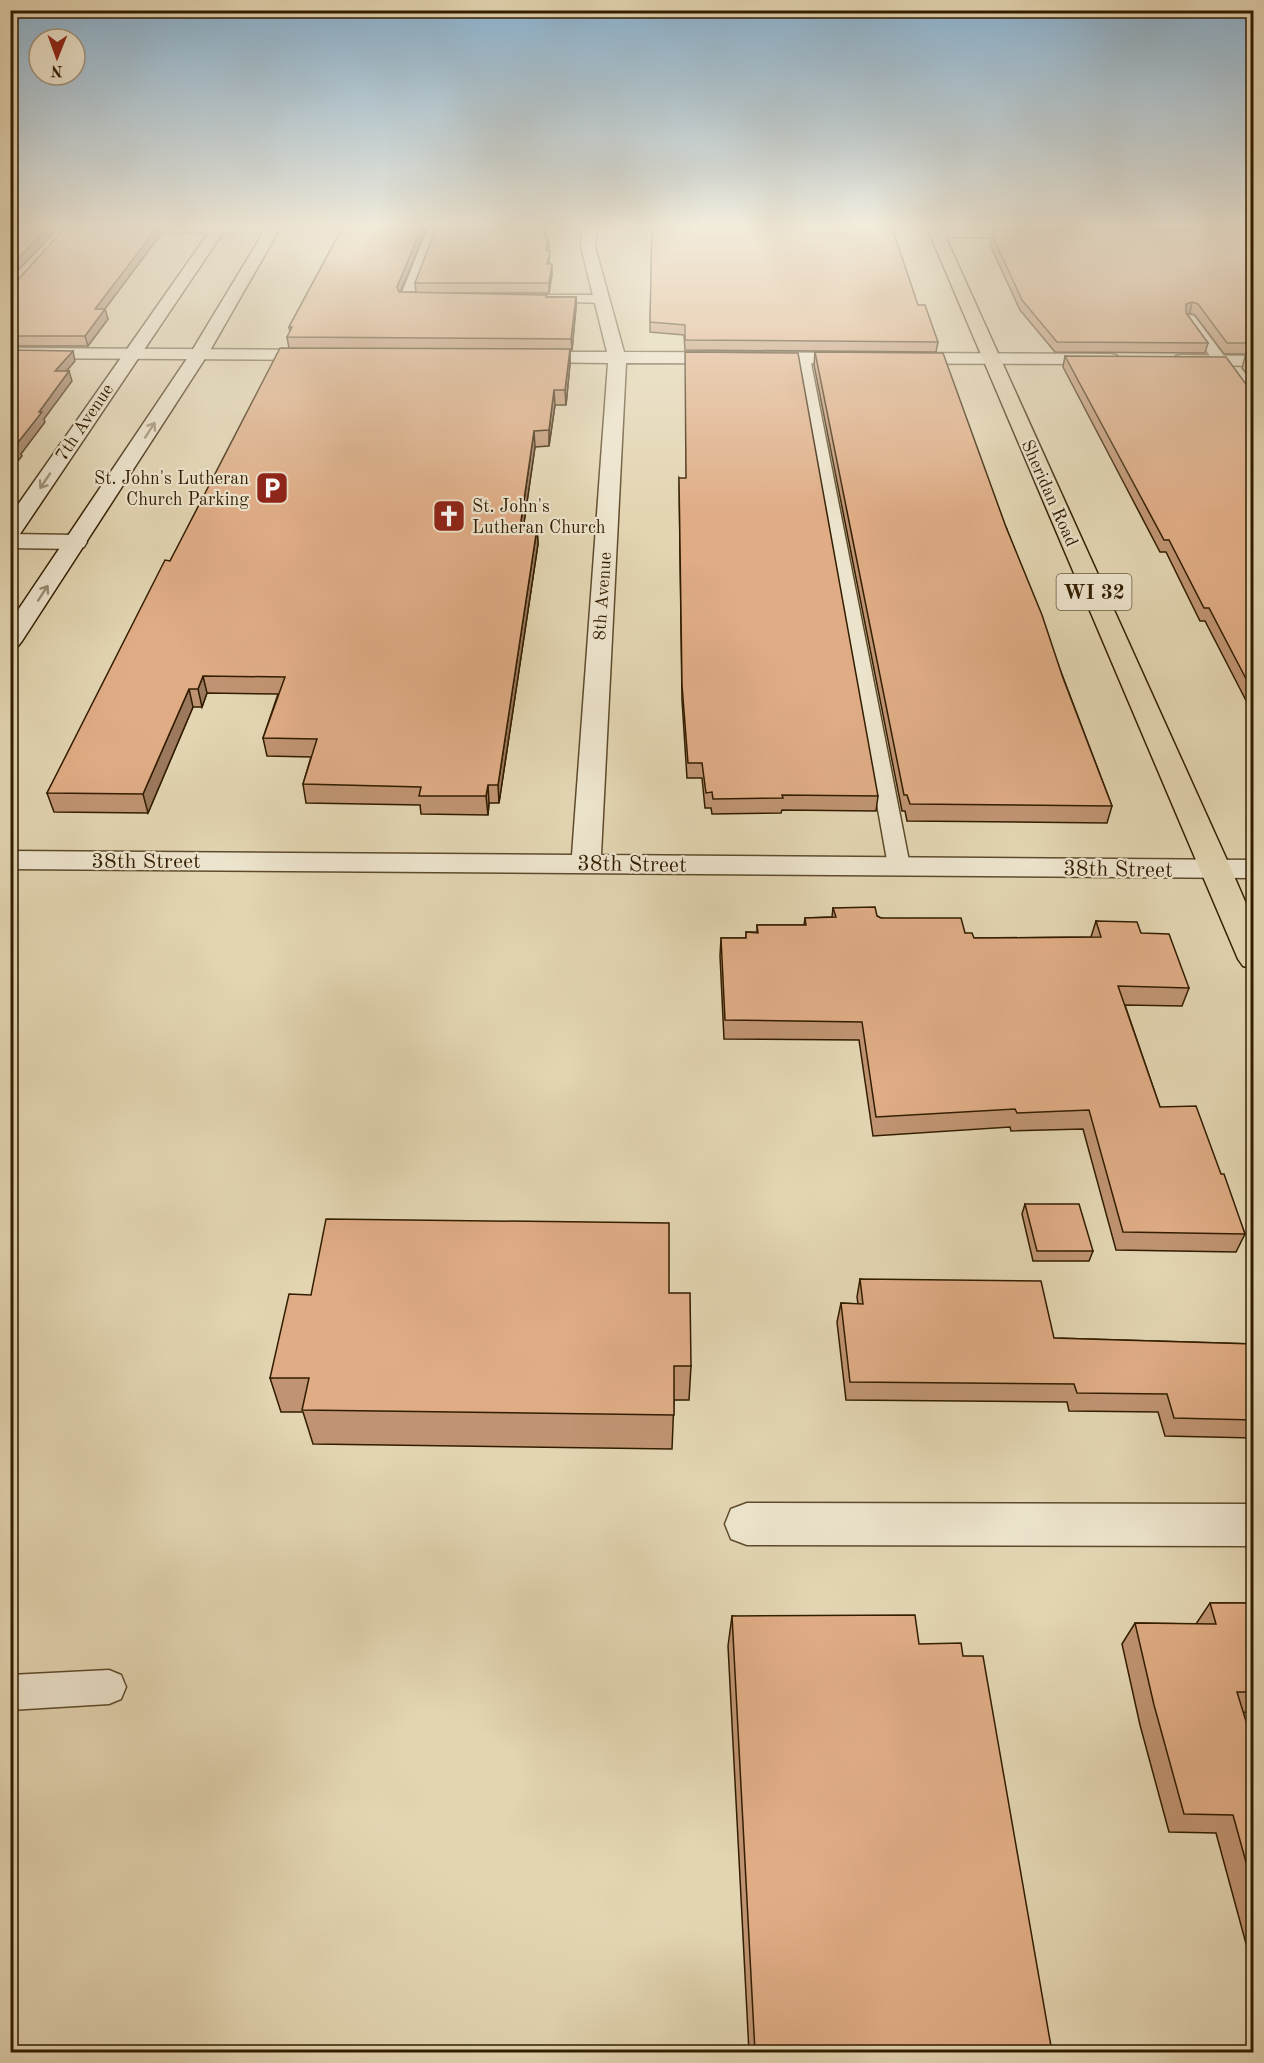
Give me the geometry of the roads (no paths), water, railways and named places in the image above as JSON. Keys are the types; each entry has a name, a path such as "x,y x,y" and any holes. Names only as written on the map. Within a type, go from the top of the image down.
{"main road":[{"name":"Sheridan Road","path":"975,321 1254,959"}],"street":[{"name":"7th Avenue","path":"10,532 153,321"},
{"path":"10,641 200,354 219,321"},
{"name":"8th Avenue","path":"586,862 617,358 608,321"},
{"path":"10,353 342,355"},
{"path":"509,357 1129,360"},
{"path":"1163,360 1254,361"},
{"path":"10,541 76,542"},
{"name":"38th Street","path":"10,860 586,862 1254,869"},
{"path":"747,1524 1254,1525"}],"lane":[{"path":"1192,321 1240,379"},
{"path":"804,358 899,866"},
{"path":"10,1693 109,1687"}],"place":[{"name":"St. John's Lutheran Church Parking","path":"272,488"},
{"name":"St. John's Lutheran Church","path":"449,516"}]}
